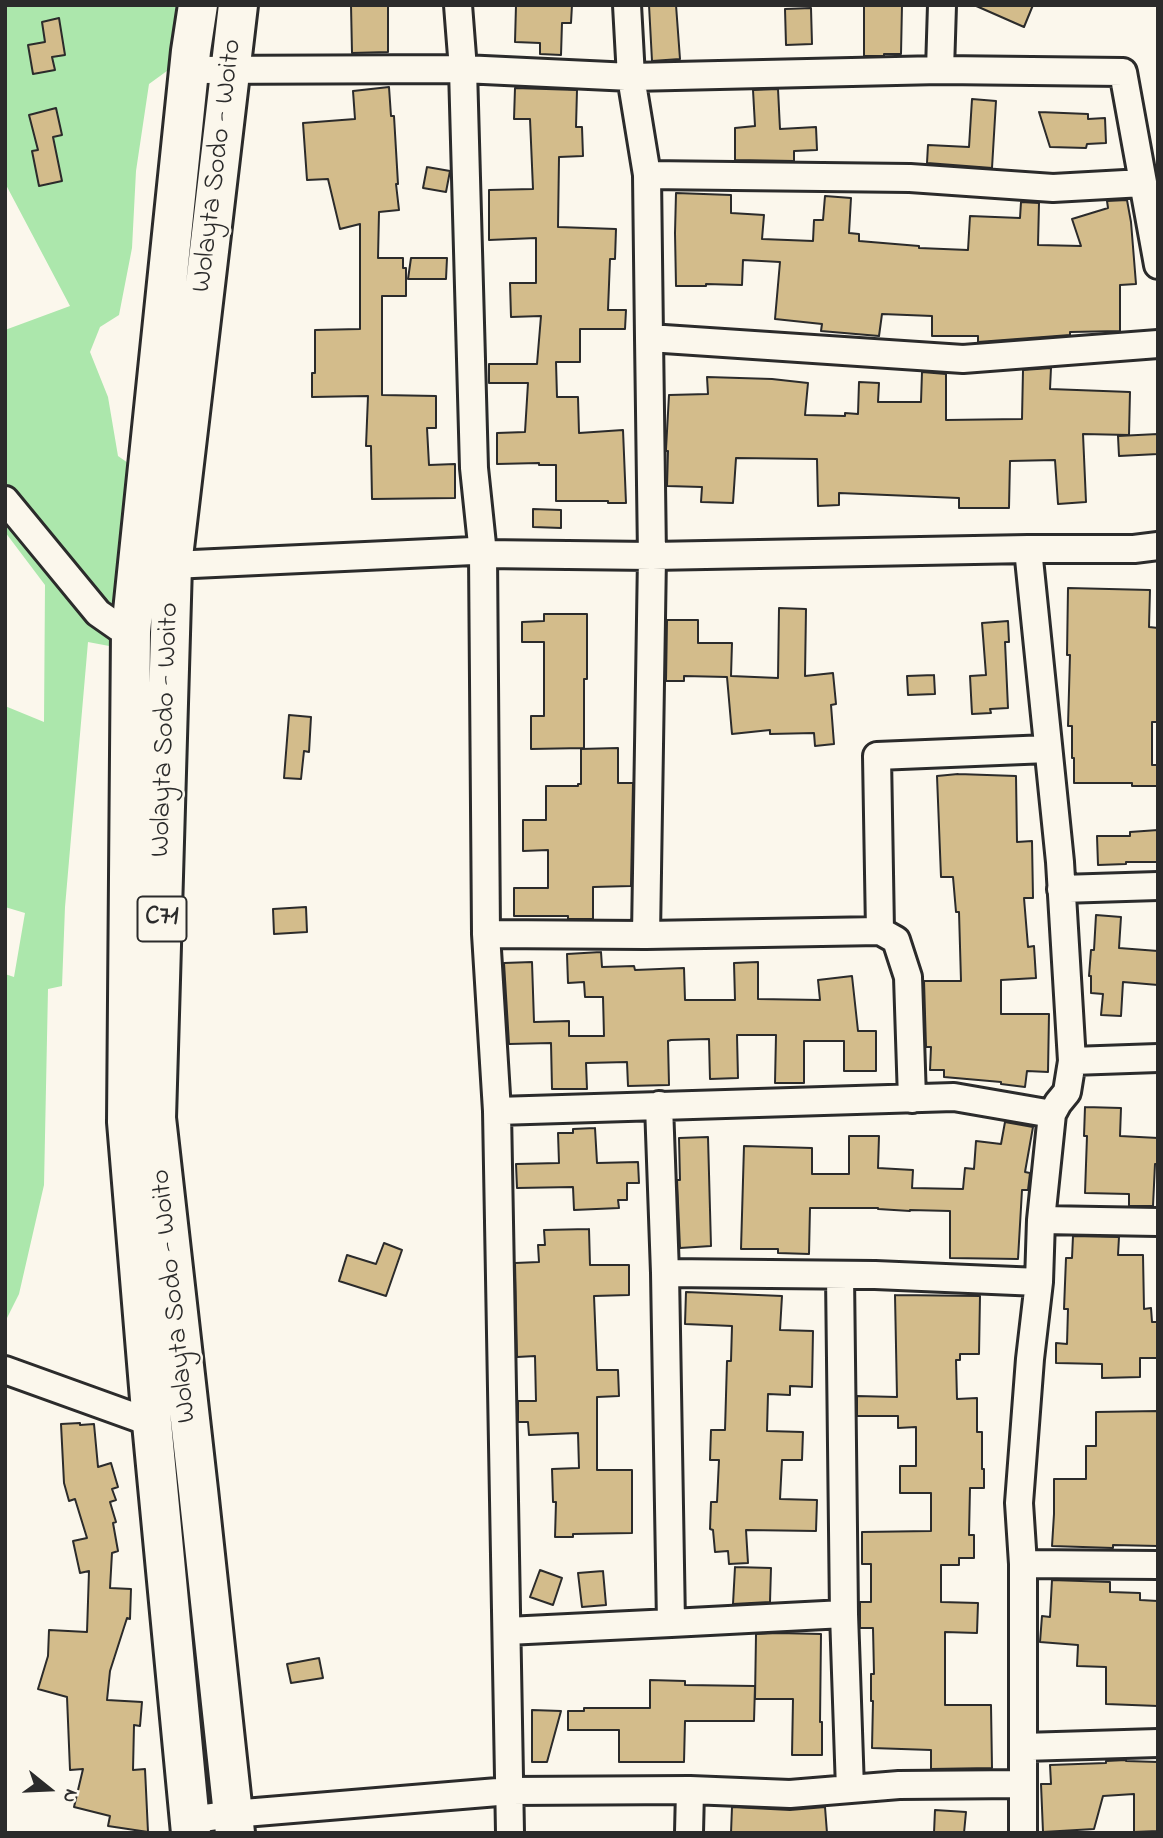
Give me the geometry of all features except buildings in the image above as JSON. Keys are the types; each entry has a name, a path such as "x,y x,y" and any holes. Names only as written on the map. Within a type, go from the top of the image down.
{"highway":[{"name":"Wolayta Sodo - Woito","path":"191,1826 152,1423 127,1122 131,631 198,5"},
{"name":"Wolayta Sodo - Woito","path":"234,1823 156,1118 172,565 238,5"}],"street":[{"path":"458,5 463,69 474,468 483,554 486,934 497,1111 510,1833"},
{"path":"627,5 631,77 647,175 652,556 646,935"},
{"path":"940,70 942,5"},
{"path":"189,70 463,69 631,77 940,70 1124,72 1158,265"},
{"path":"647,175 910,178 1053,188 1143,183"},
{"path":"649,338 963,359 1158,344"},
{"path":"5,500 98,613 118,627 131,631"},
{"path":"172,565 472,551 483,554 652,556 1134,549 1158,546"},
{"path":"1023,1833 1023,1564 1019,1503 1052,1114 1068,1092 1072,1061 1061,889 1028,549"},
{"path":"880,931 877,755 1048,749"},
{"path":"1061,889 1158,886"},
{"path":"486,934 646,935 880,931 896,940 908,977 912,1099"},
{"path":"1072,1061 1158,1058"},
{"path":"497,1111 954,1097 1052,1114"},
{"path":"659,1105 665,1273 671,1623"},
{"path":"1041,1220 1158,1222"},
{"path":"665,1273 840,1275 1039,1282"},
{"path":"840,1275 844,1614 850,1789"},
{"path":"5,1370 152,1423"},
{"path":"1023,1564 1158,1565"},
{"path":"507,1631 844,1614"},
{"path":"1023,1747 1158,1743"},
{"path":"191,1826 510,1791 690,1790 790,1794 899,1785 1023,1784"},
{"path":"689,1833 690,1790"}],"green space":[{"path":"5,5 224,5 218,34 149,84 136,171 132,248 119,315 100,327 90,352 108,397 118,456 141,472 157,655 88,642 65,907 62,986 48,989 44,1185 19,1294 5,1322 5,974 14,977 25,913 5,907 5,706 44,722 45,585 5,532 5,330 70,306 5,183"}]}
